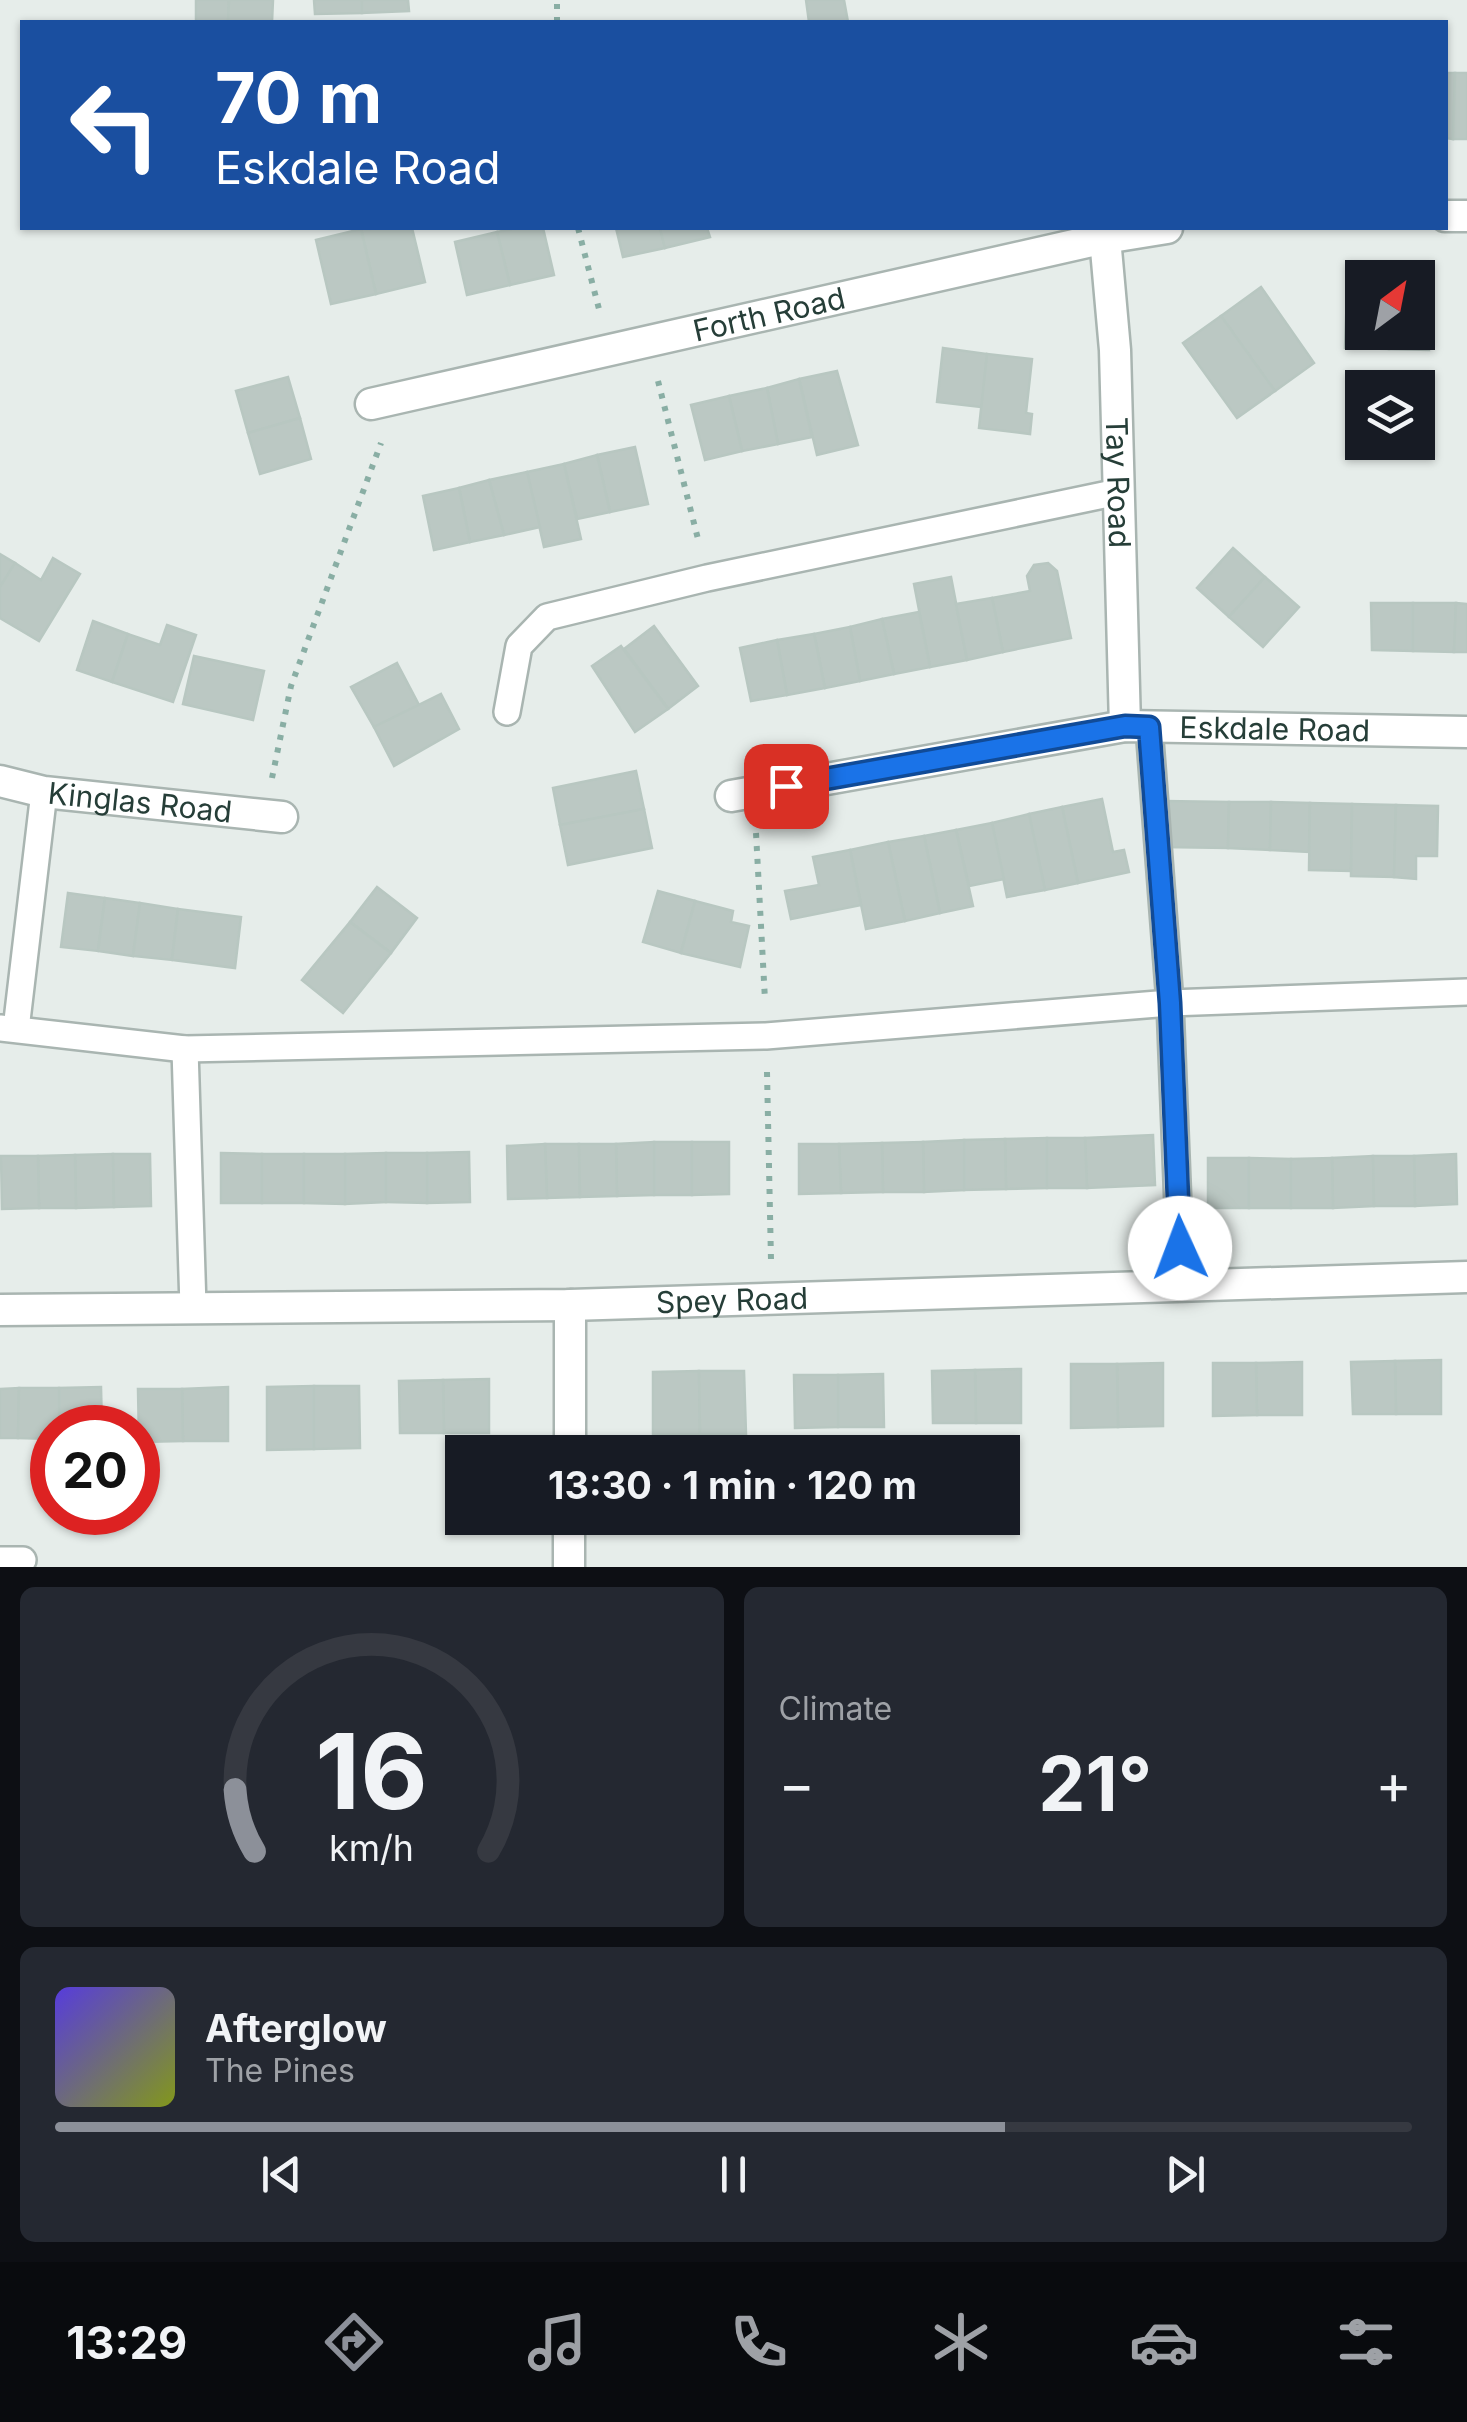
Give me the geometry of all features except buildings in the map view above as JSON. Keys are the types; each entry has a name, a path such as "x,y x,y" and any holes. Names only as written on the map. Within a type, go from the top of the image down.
{"street":[{"name":"Forth Road","path":"384,402 1155,230"},
{"name":"Tay Road","path":"1105,238 1116,350 1118,492 1137,726"},
{"name":"Eskdale Road","path":"740,794 1137,726 1467,732"},
{"name":"Kinglas Road","path":"0,781 44,792 273,816"},
{"name":"Spey Road","path":"0,1310 570,1304 1467,1277"},
{"path":"570,1304 570,1435"},
{"path":"569,1535 569,1567"}],"lane":[{"path":"507,712 518,646 547,616 1118,492"},
{"path":"1137,726 1170,1003 1181,1283"},
{"path":"44,792 8,1029 185,1049 766,1036 1170,1003 1467,992"},
{"path":"185,1049 193,1307"}],"path":[{"path":"579,230 610,349"},
{"path":"648,341 708,578"},
{"path":"273,816 291,686 384,402"},
{"path":"740,794 760,852 771,1298"}],"route":[{"path":"786,786 1125,726 1149,727 1170,1003 1180,1248"}]}
